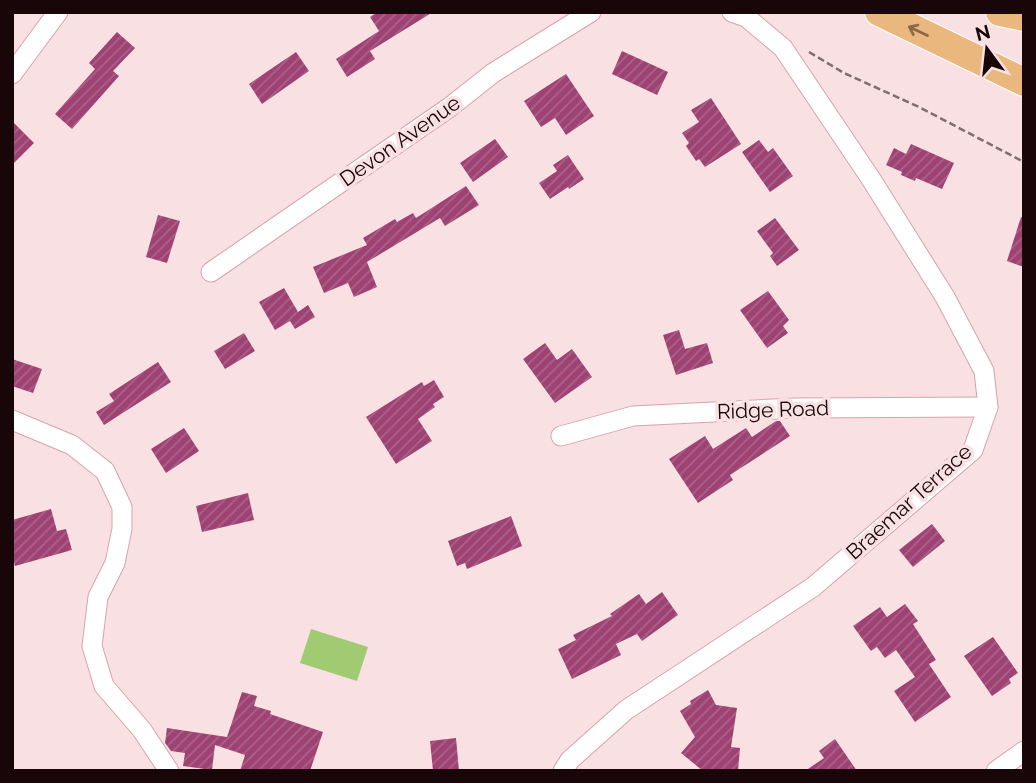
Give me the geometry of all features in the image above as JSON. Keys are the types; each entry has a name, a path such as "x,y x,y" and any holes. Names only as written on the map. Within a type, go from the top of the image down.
{"highway":[{"path":"879,12 1024,82"},
{"path":"1000,12 1024,17"}],"street":[{"path":"12,74 58,12"},
{"name":"Devon Avenue","path":"211,272 450,107 493,73 592,12"},
{"name":"Braemar Terrace","path":"563,771 570,760 626,710 813,587 963,459 973,450 988,407 984,370 945,297 871,179 783,48 746,17 732,12"},
{"name":"Ridge Road","path":"561,436 633,416 795,408 988,407"},
{"path":"12,420 72,445 105,471 122,508 122,529 115,563 99,597 92,646 104,686 142,730 170,771"},
{"path":"996,771 1024,751"}],"path":[{"path":"800,47 844,73 919,107 1024,162"}],"green space":[{"path":"311,629 368,647 357,681 300,663"}],"building":[{"path":"377,12 433,12 370,51 375,59 347,77 336,59 379,31 370,17"},
{"path":"117,32 135,48 113,71 119,76 72,129 55,114 95,69 89,63"},
{"path":"622,51 668,72 657,95 612,74"},
{"path":"296,52 309,71 262,104 249,84"},
{"path":"566,74 594,116 566,135 555,118 541,127 524,101"},
{"path":"711,98 741,144 705,167 699,159 696,161 686,146 689,143 682,133 699,122 691,110"},
{"path":"12,121 34,143 12,165"},
{"path":"495,139 508,157 473,182 460,163"},
{"path":"759,140 768,152 773,148 793,176 770,192 742,152"},
{"path":"911,144 954,163 942,189 901,175 902,172 886,165 894,148 906,154"},
{"path":"568,155 584,179 550,199 539,183 557,171 553,165"},
{"path":"466,186 479,205 445,226 440,218 367,262 377,287 354,297 348,283 324,293 313,267 367,245 363,238 395,219 397,222 413,213 416,218"},
{"path":"158,215 180,221 167,263 146,257"},
{"path":"1021,217 1024,217 1024,267 1007,261"},
{"path":"775,218 799,250 777,266 770,256 773,253 757,231"},
{"path":"284,288 298,312 308,305 315,317 295,329 290,321 275,330 259,302"},
{"path":"768,291 789,320 783,326 788,333 767,348 740,310"},
{"path":"679,330 685,349 707,343 713,363 676,375 663,335"},
{"path":"244,333 255,351 225,369 214,351"},
{"path":"545,343 557,360 572,349 592,377 555,403 523,359"},
{"path":"12,359 42,369 33,393 12,386"},
{"path":"158,362 171,382 104,425 96,412 114,401 109,394"},
{"path":"434,380 444,397 418,419 432,441 396,464 366,417 422,382 424,386"},
{"path":"780,421 790,436 730,475 733,480 698,503 669,459 705,436 713,449 746,428 752,437"},
{"path":"184,428 199,451 166,473 151,449"},
{"path":"248,493 254,520 202,532 196,506"},
{"path":"51,509 57,531 66,529 72,550 15,566 12,556 12,520"},
{"path":"511,516 522,546 467,569 465,563 457,566 448,541"},
{"path":"932,524 945,541 913,567 899,550"},
{"path":"662,592 678,615 642,641 637,634 616,644 621,655 572,679 558,649 576,640 573,635 612,616 610,614 639,594 646,604"},
{"path":"905,604 918,621 913,624 936,660 929,664 951,697 915,722 894,691 915,677 896,650 885,658 877,647 871,651 853,626 880,607 887,617"},
{"path":"993,637 1018,673 1009,679 1011,683 992,696 964,656"},
{"path":"708,690 716,705 737,708 731,747 740,748 738,771 703,771 681,753 695,737 680,711"},
{"path":"242,692 257,696 254,706 271,711 270,714 323,732 310,771 240,771 245,755 215,745 212,770 183,766 185,753 171,751 165,743 167,728 227,737"},
{"path":"456,738 459,771 433,771 430,741"},
{"path":"835,739 857,771 805,771 824,758 819,751"}]}
